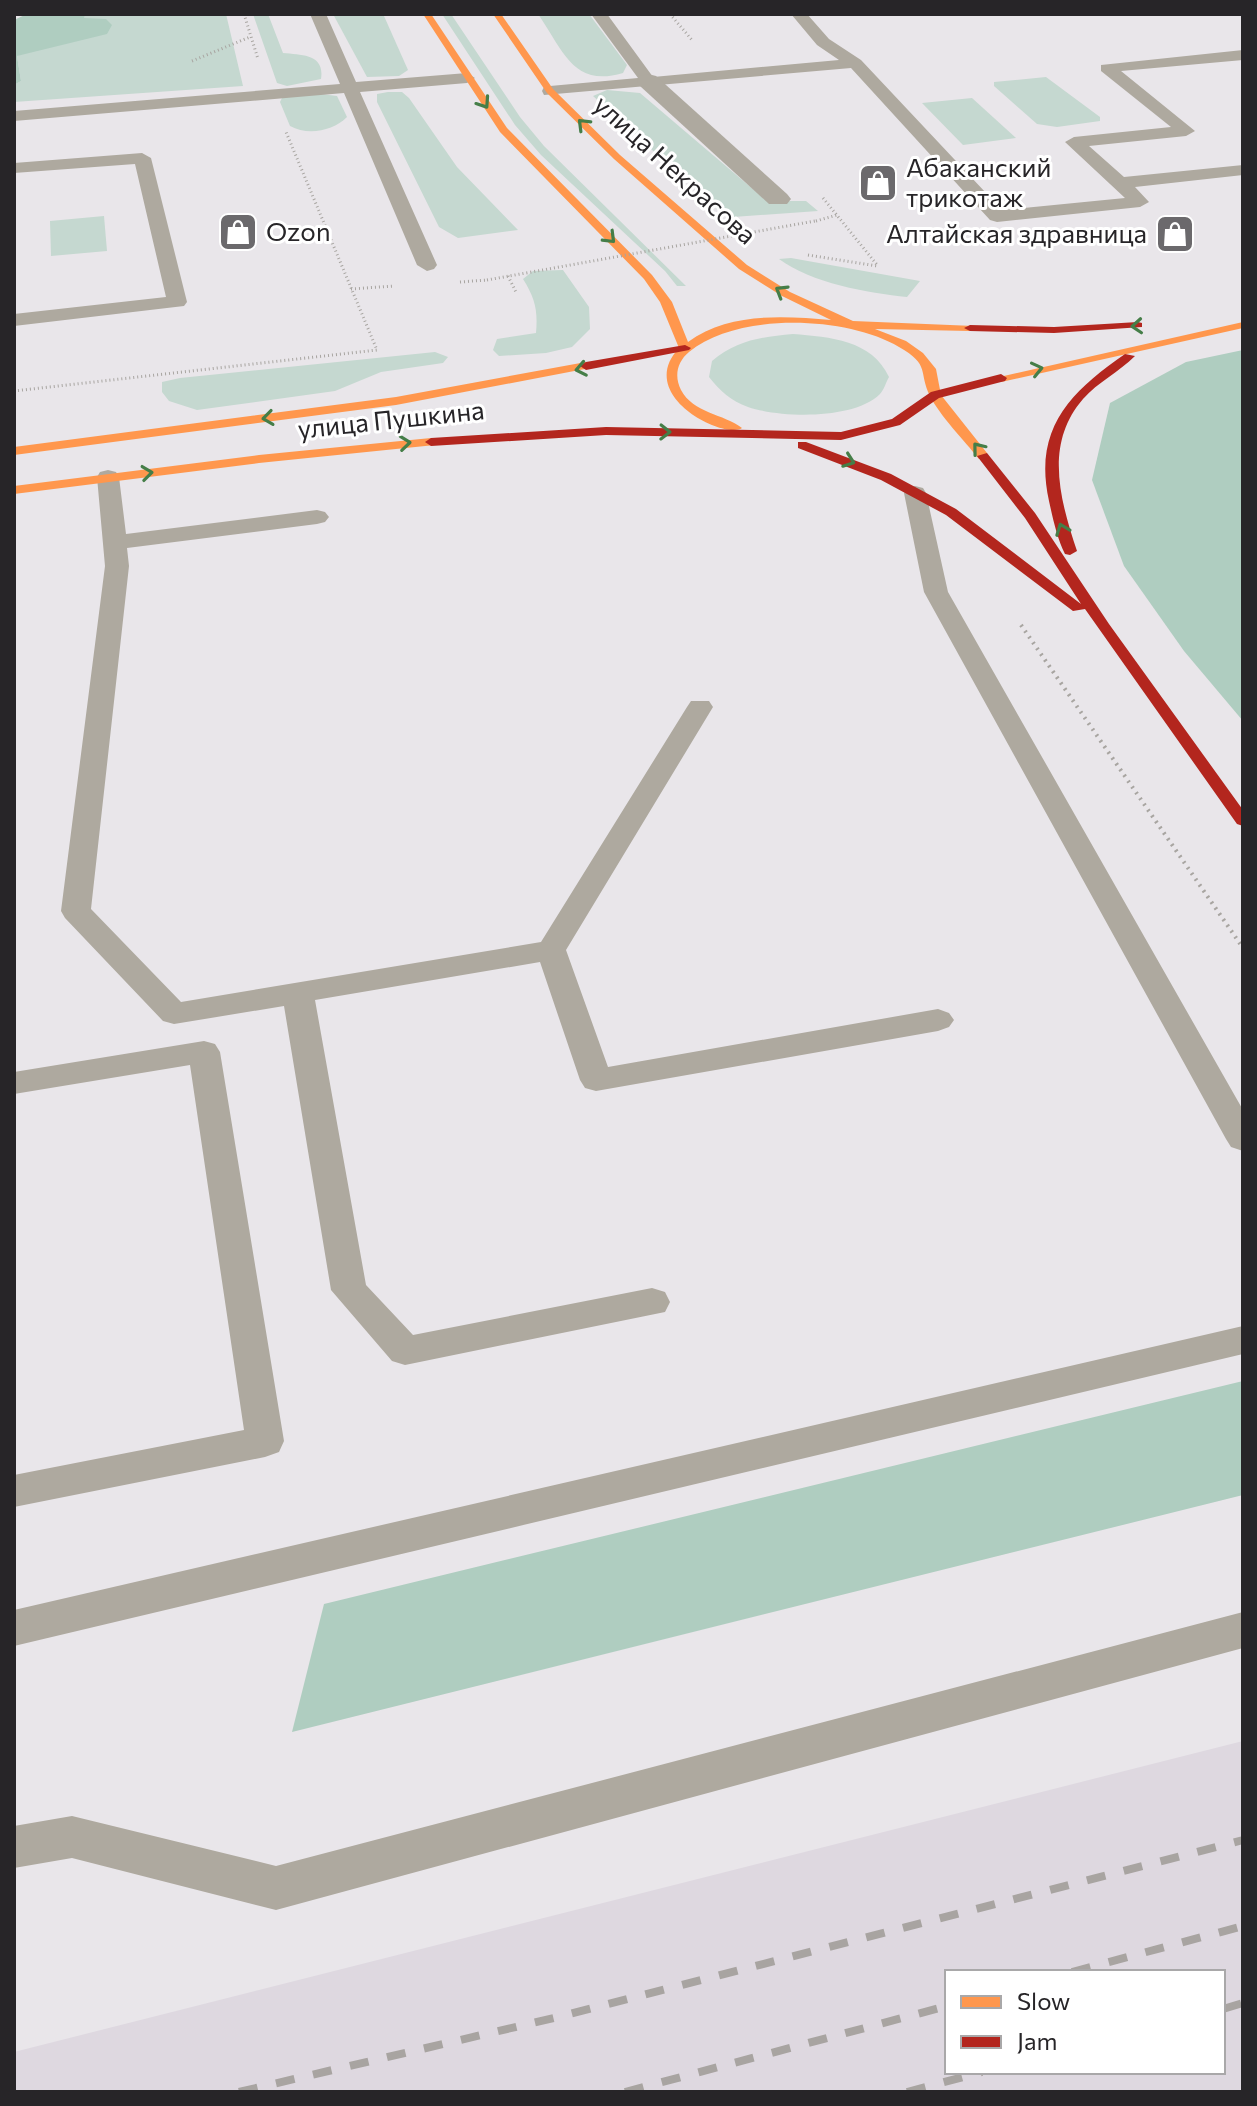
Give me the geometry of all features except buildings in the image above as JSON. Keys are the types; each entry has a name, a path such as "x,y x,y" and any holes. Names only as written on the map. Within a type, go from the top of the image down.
{"main road":[{"path":"427,14 503,130 648,277 666,302 685,348 672,365 671,383 682,400 705,416 737,428 775,435 854,463 951,512 1103,626"},
{"name":"улица Некрасова","path":"497,14 550,91 617,157 743,267 786,294 851,325"},
{"path":"851,325 1008,329 1157,324 1243,317"},
{"name":"улица Пушкина","path":"14,451 396,401 685,348 708,335 739,325 775,320 814,320 851,325"},
{"path":"851,325 890,338 919,355 930,369 935,395 1030,516 1103,626 1243,821"},
{"path":"775,435 841,436 871,431 896,422 935,395 1243,325"},
{"path":"1103,626 1059,525 1049,474 1051,455 1059,418 1079,394 1110,367 1150,345"},
{"name":"улица Пушкина","path":"14,490 476,437 606,431 775,435"}],"street":[{"path":"648,81 778,199"}],"lane":[{"path":"318,14 427,265"},
{"path":"599,14 648,81"},
{"path":"799,14 823,42 855,63 997,216 1140,202 1074,142 1186,131 1107,68 1243,55"},
{"path":"550,91 855,63"},
{"path":"14,116 467,78"},
{"path":"14,168 142,158 177,302 14,320"},
{"path":"1120,183 1243,170"},
{"path":"108,477 117,566 76,911 174,1014 551,950 700,707"},
{"path":"915,493 936,592 1243,1139"},
{"path":"115,542 317,517"},
{"path":"551,950 596,1080 938,1020"},
{"path":"298,994 349,1290 405,1351 652,1302"},
{"path":"14,1083 204,1052 265,1441 14,1491"},
{"path":"14,1628 1243,1340"},
{"path":"14,1847 72,1837 276,1888 1243,1630"}],"path":[{"path":"14,391 377,350 270,94 244,14"},
{"path":"487,280 837,215"},
{"path":"805,254 878,266"},
{"path":"508,276 516,292"},
{"path":"1021,623 1243,948"}],"shaded area":[{"path":"1243,1741 1243,2092 14,2092 14,2052"}],"green space":[{"path":"27,14 85,14 84,18 106,19 112,25 107,34 17,56 21,81 14,85 14,20"},
{"path":"85,14 226,14 243,86 14,102 14,85 21,81 17,56"},
{"path":"253,14 268,14 283,53 316,60 321,79 287,86 277,83"},
{"path":"333,14 384,16 408,70 399,76 367,77"},
{"path":"442,14 451,14 520,117 544,146 686,286 677,286 665,271 541,155 515,125"},
{"path":"538,14 589,14 627,65 623,73 592,75 581,70 571,63"},
{"path":"1046,77 1100,117 1100,121 1057,127 1037,124 994,86 994,82"},
{"path":"607,90 640,93 767,201 806,201 818,211 733,217 720,212 593,96"},
{"path":"402,92 409,98 457,167 518,230 458,238 439,227 377,102 377,94"},
{"path":"283,96 337,96 347,117 335,126 320,130 305,131 290,126 280,102"},
{"path":"972,98 1016,138 963,145 922,103"},
{"path":"104,216 107,251 51,256 50,221"},
{"path":"791,258 920,281 907,297 875,293 823,281 779,259"},
{"path":"563,270 589,307 590,329 572,347 546,353 499,356 493,350 497,339 536,333 535,304 523,279 533,271"},
{"path":"793,334 835,339 872,355 889,377 881,392 853,409 797,415 762,411 736,402 709,377 712,361 731,348 760,338"},
{"path":"1243,350 1243,721 1184,651 1124,566 1092,480 1110,403 1186,362"},
{"path":"435,352 448,357 443,363 381,372 335,391 197,410 169,401 162,392 162,382 180,378"},
{"path":"1243,1381 1243,1495 292,1732 324,1604"}],"railway":[{"path":"239,2092 558,2017 1243,1840"},
{"path":"1079,1970 1243,1926"},
{"path":"1225,2008 1243,2003"},
{"path":"625,2092 945,2007"},
{"path":"907,2092 974,2074"}],"traffic: slow":[{"path":"427,14 503,130 648,277 666,302 685,348"},
{"path":"497,14 550,91 617,157 743,267 786,294 851,325 902,343 919,355 930,369 935,395 983,456"},
{"path":"736,428 687,404 679,397 671,378 674,363 683,351 725,327 773,320 970,328"},
{"path":"1001,378 1243,325"},
{"path":"14,451 396,401 586,366"},
{"path":"14,490 259,459 431,442"}],"traffic: jam":[{"path":"970,328 1054,330 1138,325"},
{"path":"586,366 685,348"},
{"path":"1070,551 1053,489 1051,463 1054,439 1064,417 1079,397 1100,376 1129,356"},
{"path":"431,442 606,431 841,436 896,422 935,395 1001,378"},
{"path":"802,445 886,477 951,512 1078,608"},
{"path":"983,456 1030,516 1103,626 1243,821"}],"place":[{"name":"Абаканский трикотаж","path":"878,183"},
{"name":"Ozon","path":"238,232"},
{"name":"Алтайская здравница","path":"1175,234"}]}
